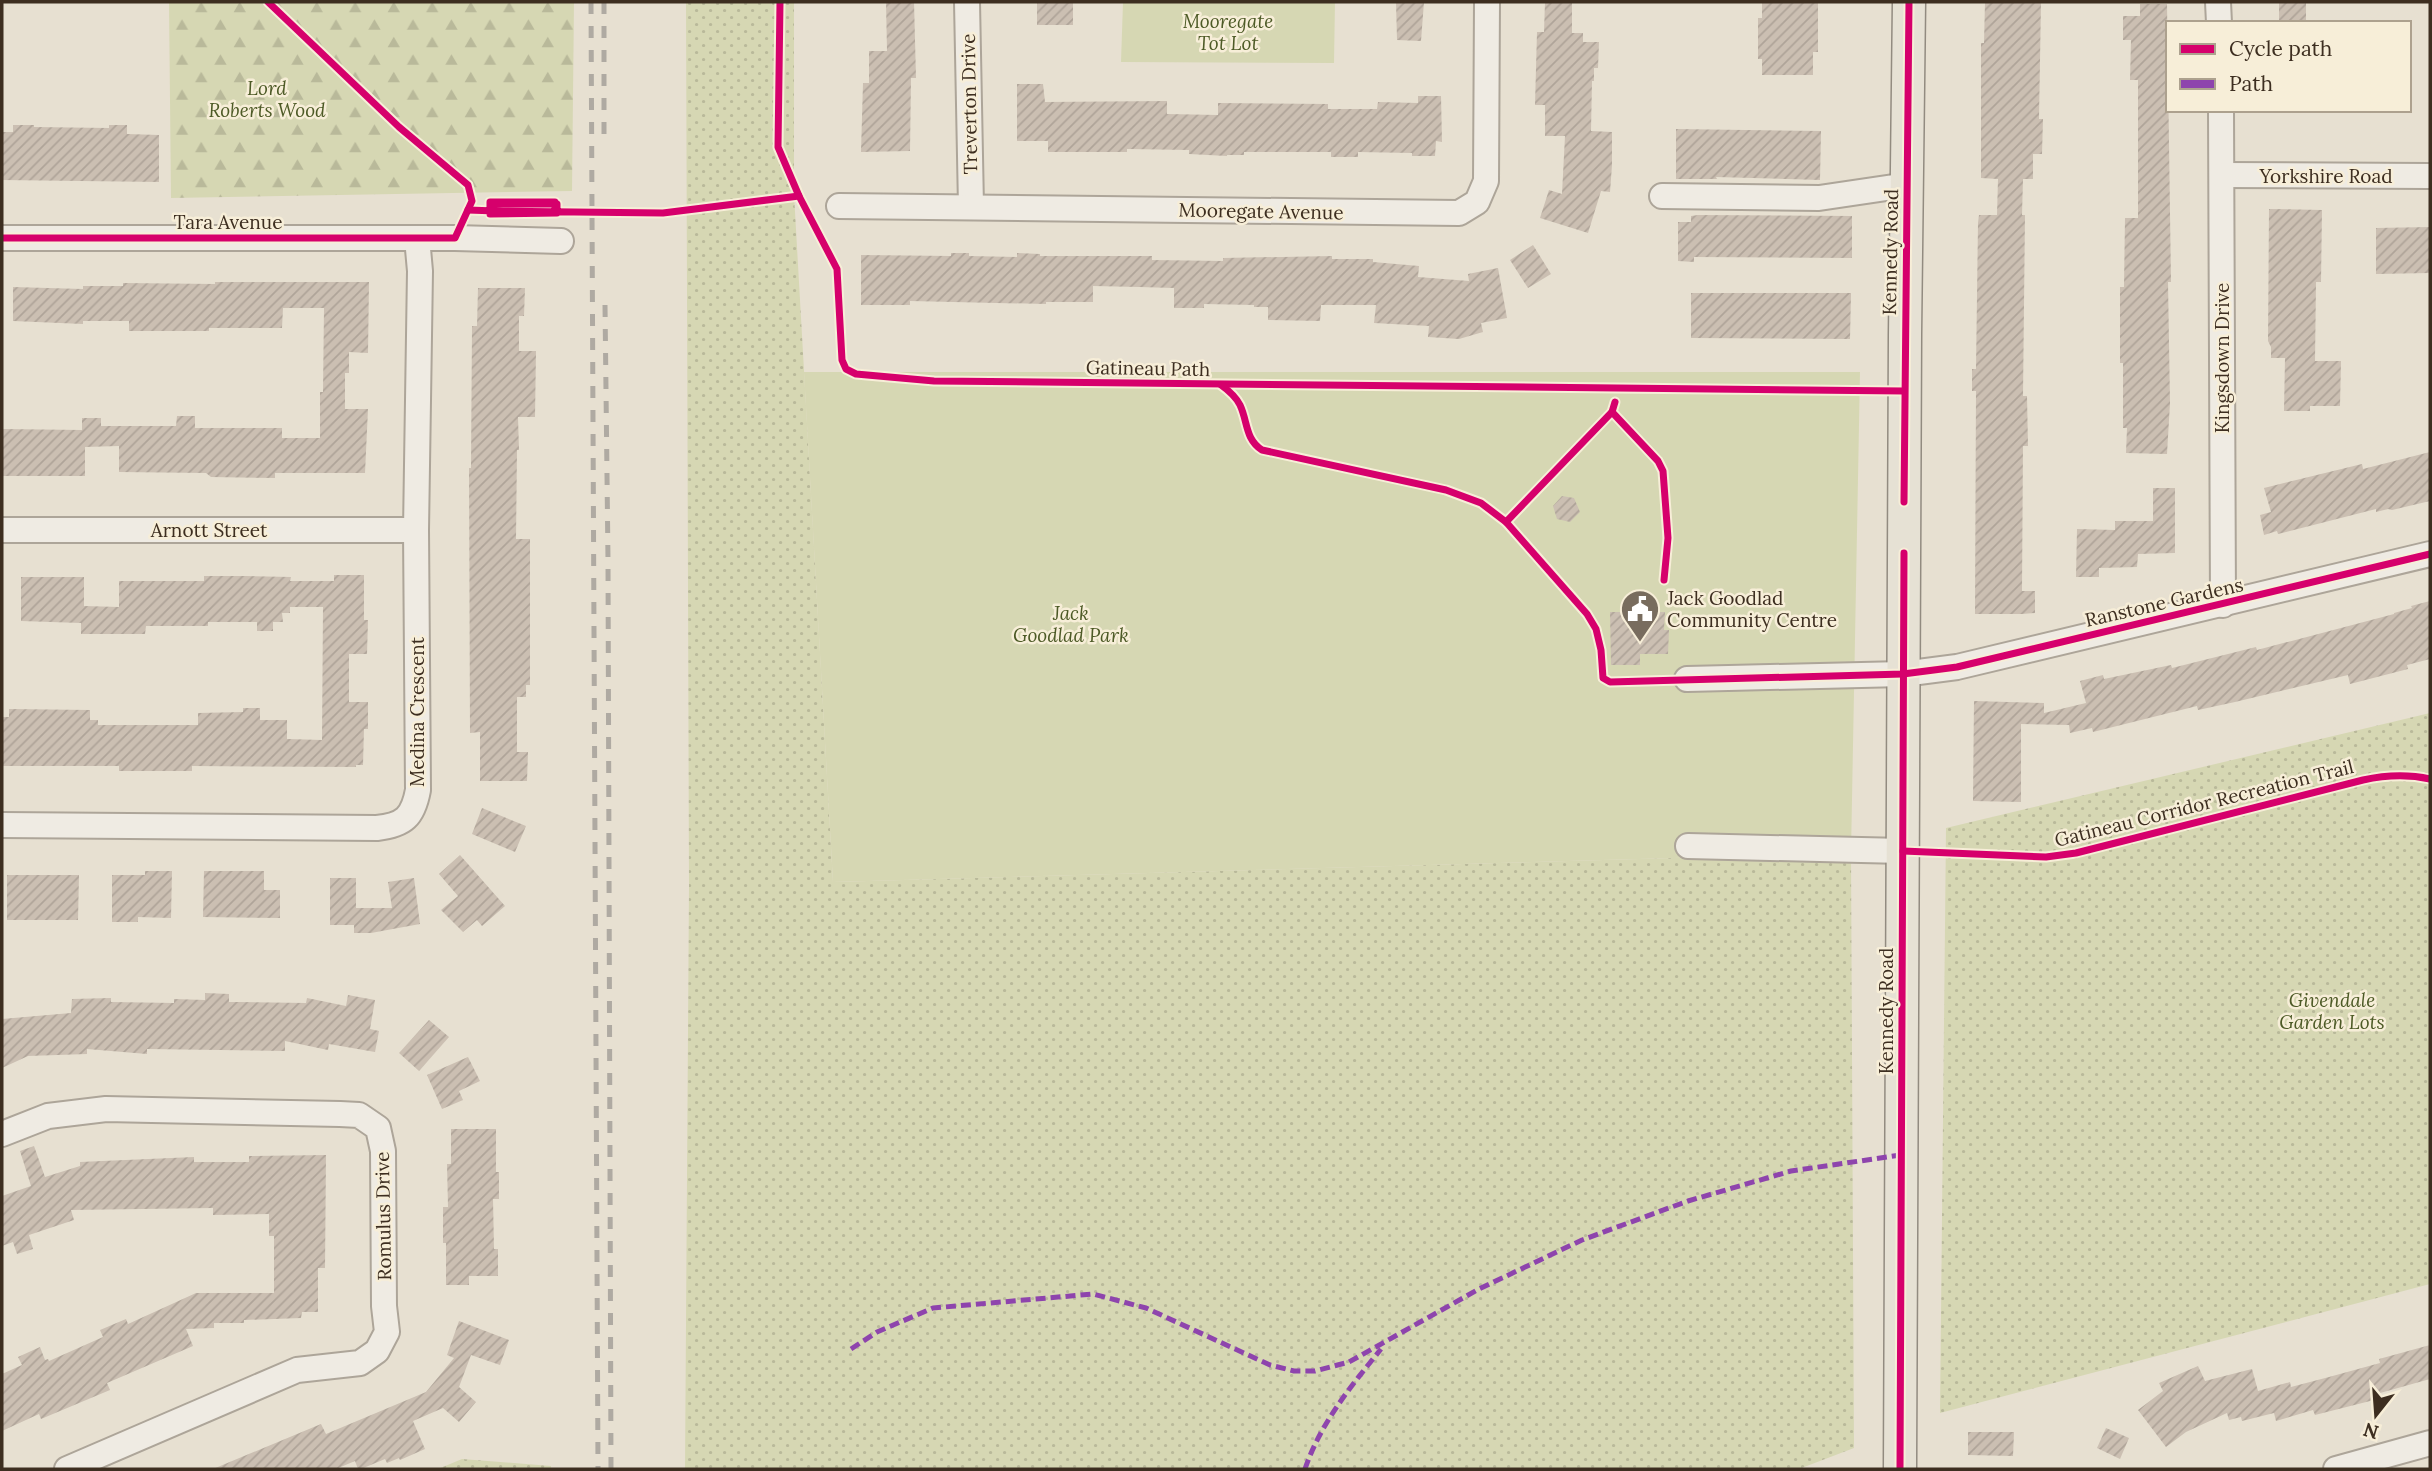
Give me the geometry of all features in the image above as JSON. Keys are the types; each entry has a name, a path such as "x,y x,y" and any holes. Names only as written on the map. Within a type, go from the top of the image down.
{"main road":[{"name":"Kennedy Road","path":"1900,1469 1909,2"}],"street":[{"name":"Treverton Drive","path":"967,2 971,206"},
{"name":"Mooregate Avenue","path":"839,206 1459,213 1476,202 1486,181 1487,2"},
{"path":"2218,2 2219,21"},
{"name":"Kingsdown Drive","path":"2221,112 2223,605"},
{"name":"Yorkshire Road","path":"2222,176 2430,176"},
{"path":"1662,196 1819,198 1907,185"},
{"name":"Tara Avenue","path":"2,238 417,238 561,241"},
{"name":"Medina Crescent","path":"2,825 377,828 394,826 407,818 415,806 418,790 416,530 420,271 417,238"},
{"name":"Arnott Street","path":"2,530 416,530"},
{"name":"Ranstone Gardens","path":"1687,680 1903,674 1957,667 2430,554"},
{"path":"1688,846 1903,852"},
{"name":"Romulus Drive","path":"2,1133 48,1116 106,1109 340,1114 359,1115 378,1128 383,1151 384,1293 387,1332 377,1351 360,1363 297,1370 67,1469"},
{"path":"2336,1469 2430,1443"}],"green space":[{"name":"Lord Roberts Wood","path":"169,2 574,2 572,191 171,198"},
{"path":"686,2 794,2 794,194 833,882 1851,853 1854,1448 1799,1469 685,1469 689,885"},
{"name":"Mooregate Tot Lot","path":"1123,2 1335,2 1334,63 1121,62"},
{"name":"Jack Goodlad Park","path":"804,372 1860,372 1851,853 833,882"},
{"name":"Givendale Garden Lots","path":"2430,713 2430,1284 1940,1413 1946,828"},
{"path":"462,1459 551,1466 551,1469 438,1469"}],"building":[{"path":"886,2 914,2 916,78 911,78 910,151 861,152 863,83 869,83 869,51 887,51"},
{"path":"1037,2 1073,2 1073,25 1037,25"},
{"path":"1396,2 1424,2 1421,41 1397,40"},
{"path":"1545,2 1572,2 1572,33 1583,33 1583,42 1599,42 1598,68 1594,68 1592,81 1591,131 1612,132 1612,165 1610,192 1601,191 1588,233 1540,218 1549,190 1562,194 1565,136 1545,136 1545,105 1535,105 1537,32 1544,32"},
{"path":"1762,2 1818,2 1818,52 1813,52 1813,75 1762,75 1762,59 1758,59 1758,18 1762,18"},
{"path":"1985,2 2041,2 2039,119 2043,119 2042,154 2033,154 2033,179 2023,179 2022,215 2025,215 2023,396 2027,396 2028,446 2023,446 2022,591 2035,591 2035,613 2022,614 1975,614 1976,391 1972,391 1972,369 1976,369 1978,223 1979,215 1997,215 1998,179 1981,178 1981,43 1984,43"},
{"path":"2279,2 2306,2 2306,21 2279,21"},
{"path":"2140,4 2167,4 2166,112 2169,112 2171,282 2168,282 2170,403 2167,454 2126,453 2127,428 2123,428 2120,287 2124,287 2125,218 2138,218 2138,80 2130,80 2131,40 2123,40 2123,16 2140,16"},
{"path":"1017,84 1043,84 1045,102 1167,101 1167,114 1218,115 1218,103 1328,104 1328,109 1377,109 1378,102 1418,103 1418,96 1441,96 1442,142 1436,141 1435,156 1358,152 1358,157 1331,157 1331,152 1244,152 1244,155 1227,156 1189,154 1189,150 1127,149 1127,152 1048,152 1048,141 1017,141"},
{"path":"13,125 109,128 109,125 127,125 127,134 159,135 159,182 2,180 2,132 13,132"},
{"path":"1676,129 1821,131 1820,180 1716,177 1717,179 1676,179"},
{"path":"2269,209 2322,210 2321,282 2316,282 2315,361 2341,361 2340,406 2310,406 2310,411 2284,411 2285,358 2271,358 2268,341"},
{"path":"1691,216 1852,216 1852,258 1694,257 1694,262 1678,261 1678,222 1691,222"},
{"path":"2430,227 2430,273 2376,274 2376,228"},
{"path":"1533,245 1551,274 1528,288 1510,260"},
{"path":"951,253 1017,257 1017,253 1040,256 1152,256 1152,260 1223,261 1223,258 1332,256 1332,259 1373,259 1373,262 1419,266 1418,277 1469,281 1468,274 1498,268 1507,318 1481,323 1483,332 1459,339 1428,337 1429,326 1374,323 1376,305 1321,305 1320,321 1268,320 1268,307 1254,305 1204,304 1204,308 1174,308 1174,288 1093,286 1093,302 1046,304 910,301 910,305 861,305 861,255 951,256"},
{"path":"369,282 368,353 349,352 349,373 345,373 345,409 368,409 365,473 275,473 275,478 211,477 206,473 119,472 119,446 85,447 85,476 2,476 2,429 82,430 82,418 101,418 101,426 176,426 177,416 195,416 195,428 282,428 282,438 320,438 324,308 283,308 282,328 129,331 129,321 83,321 83,324 13,321 13,287 83,289 83,286 123,286 123,283"},
{"path":"478,288 525,288 524,316 519,316 519,351 536,351 535,417 518,417 517,450 516,539 530,539 530,685 526,685 526,697 517,697 517,752 528,752 527,781 480,781 480,732 470,733 469,468 472,326 477,326"},
{"path":"1691,293 1851,293 1850,339 1691,338"},
{"path":"2430,452 2430,501 2392,510 2376,512 2376,509 2278,534 2277,531 2264,535 2260,515 2271,512 2264,488 2362,464 2363,469"},
{"path":"2153,488 2175,488 2175,553 2138,554 2137,567 2099,568 2099,577 2076,577 2077,529 2115,530 2115,521 2153,521"},
{"path":"1562,496 1574,498 1580,512 1570,522 1557,519 1553,506"},
{"path":"334,575 364,575 364,620 368,620 367,654 349,654 349,702 368,702 368,729 364,729 363,765 192,766 192,771 119,771 119,766 2,766 2,717 9,717 9,709 90,710 90,720 98,720 98,725 198,725 198,713 243,712 243,708 260,708 260,720 287,720 287,739 322,740 323,607 290,607 290,613 282,613 283,622 273,622 273,631 257,631 257,622 208,622 208,626 146,626 145,634 81,634 81,623 21,621 21,577 84,577 84,606 119,607 119,581 204,581 204,576 246,576 291,577 290,581 334,581"},
{"path":"2430,601 2430,659 2407,665 2408,669 2350,684 2348,675 2198,710 2197,706 2093,732 2092,728 2070,733 2069,725 2021,724 2021,802 1973,801 1974,701 2044,703 2044,713 2086,703 2080,681 2103,675 2104,679 2171,665 2172,668 2256,647 2257,650 2394,614"},
{"name":"Jack Goodlad Community Centre","path":"1610,612 1665,612 1664,630 1669,630 1668,654 1640,654 1640,665 1611,665"},
{"path":"482,808 526,826 515,852 472,834"},
{"path":"460,855 505,906 482,926 477,920 463,932 441,910 458,896 439,874"},
{"path":"145,871 172,871 171,918 138,917 138,922 112,922 112,875 145,875"},
{"path":"204,871 264,871 264,890 280,890 280,918 203,917"},
{"path":"7,875 79,875 78,920 7,920"},
{"path":"330,878 356,878 356,908 392,908 388,882 414,878 420,924 371,933 354,933 354,925 330,925"},
{"path":"205,993 229,994 229,1002 306,1003 307,998 346,1006 348,995 375,1000 370,1029 379,1031 375,1052 329,1044 328,1050 285,1041 285,1051 147,1049 147,1054 87,1049 87,1054 28,1056 2,1068 2,1019 71,1013 72,999 111,998 111,1002 174,1003 174,999 205,1000"},
{"path":"429,1020 449,1037 419,1071 399,1053"},
{"path":"468,1057 480,1081 459,1091 463,1100 442,1109 427,1075"},
{"path":"451,1129 496,1129 499,1199 493,1199 494,1249 498,1249 498,1276 469,1276 469,1285 446,1285 443,1207 448,1207 447,1164 451,1164"},
{"path":"34,1146 45,1177 80,1166 80,1162 194,1157 194,1162 249,1162 249,1156 326,1155 325,1268 318,1268 318,1312 302,1312 301,1318 244,1320 244,1323 214,1323 214,1328 186,1329 193,1346 107,1383 110,1390 41,1419 39,1414 2,1431 2,1374 22,1365 18,1357 40,1347 45,1360 49,1361 103,1337 100,1330 126,1319 128,1324 196,1293 274,1293 274,1236 269,1236 269,1214 213,1215 213,1208 71,1210 74,1220 29,1235 33,1249 17,1254 13,1242 2,1246 2,1196 31,1186 20,1151"},
{"path":"459,1321 509,1340 500,1365 471,1355 459,1387 476,1402 459,1422 443,1408 413,1421 425,1449 400,1460 399,1458 387,1463 385,1459 361,1469 358,1469 355,1461 336,1469 213,1469 321,1424 326,1434 426,1392 454,1358 447,1355"},
{"path":"2430,1345 2430,1379 2373,1395 2374,1400 2315,1415 2313,1410 2276,1421 2274,1413 2242,1421 2241,1417 2229,1420 2227,1413 2186,1432 2166,1447 2138,1410 2163,1391 2159,1383 2198,1366 2205,1381 2252,1369 2258,1391 2290,1382 2291,1387 2329,1377"},
{"path":"2106,1428 2129,1438 2120,1459 2097,1448"},
{"path":"1968,1432 2014,1432 2013,1456 1968,1455"}],"railway":[{"path":"591,2 598,1469"},
{"path":"604,2 604,139"},
{"path":"605,305 611,1469"}],"marked path":[{"path":"851,1349 877,1332 933,1308 1093,1294 1146,1308 1270,1365 1294,1371 1315,1371 1349,1362 1479,1289 1582,1240 1688,1201 1791,1171 1901,1155"},
{"path":"1305,1469 1328,1421 1381,1349"}],"cycle path":[{"path":"2,238 455,238 472,201 468,185 399,127 268,2"},
{"name":"Gatineau Path","path":"780,2 778,147 799,196 837,269 842,360 846,369 856,374 934,381 1904,391"},
{"path":"1904,502 1909,2"},
{"path":"468,210 555,213 555,202 490,202 490,214 557,213 557,204 491,204 491,211 663,213 799,196"},
{"name":"Gatineau Path","path":"1221,385 1238,402 1250,435 1262,450 1446,490 1481,503 1506,522 1587,614 1596,629 1603,678 1610,682 1903,674 1957,667 2430,554"},
{"path":"1506,522 1612,412 1615,402"},
{"path":"1612,412 1658,461 1663,471 1668,538 1664,580"},
{"path":"1900,1469 1904,553"},
{"name":"Gatineau Corridor Recreation Trail","path":"1903,851 2046,857 2076,853 2363,780 2396,776 2430,779"}],"place":[{"name":"Jack Goodlad Community Centre","path":"1640,643"}]}
